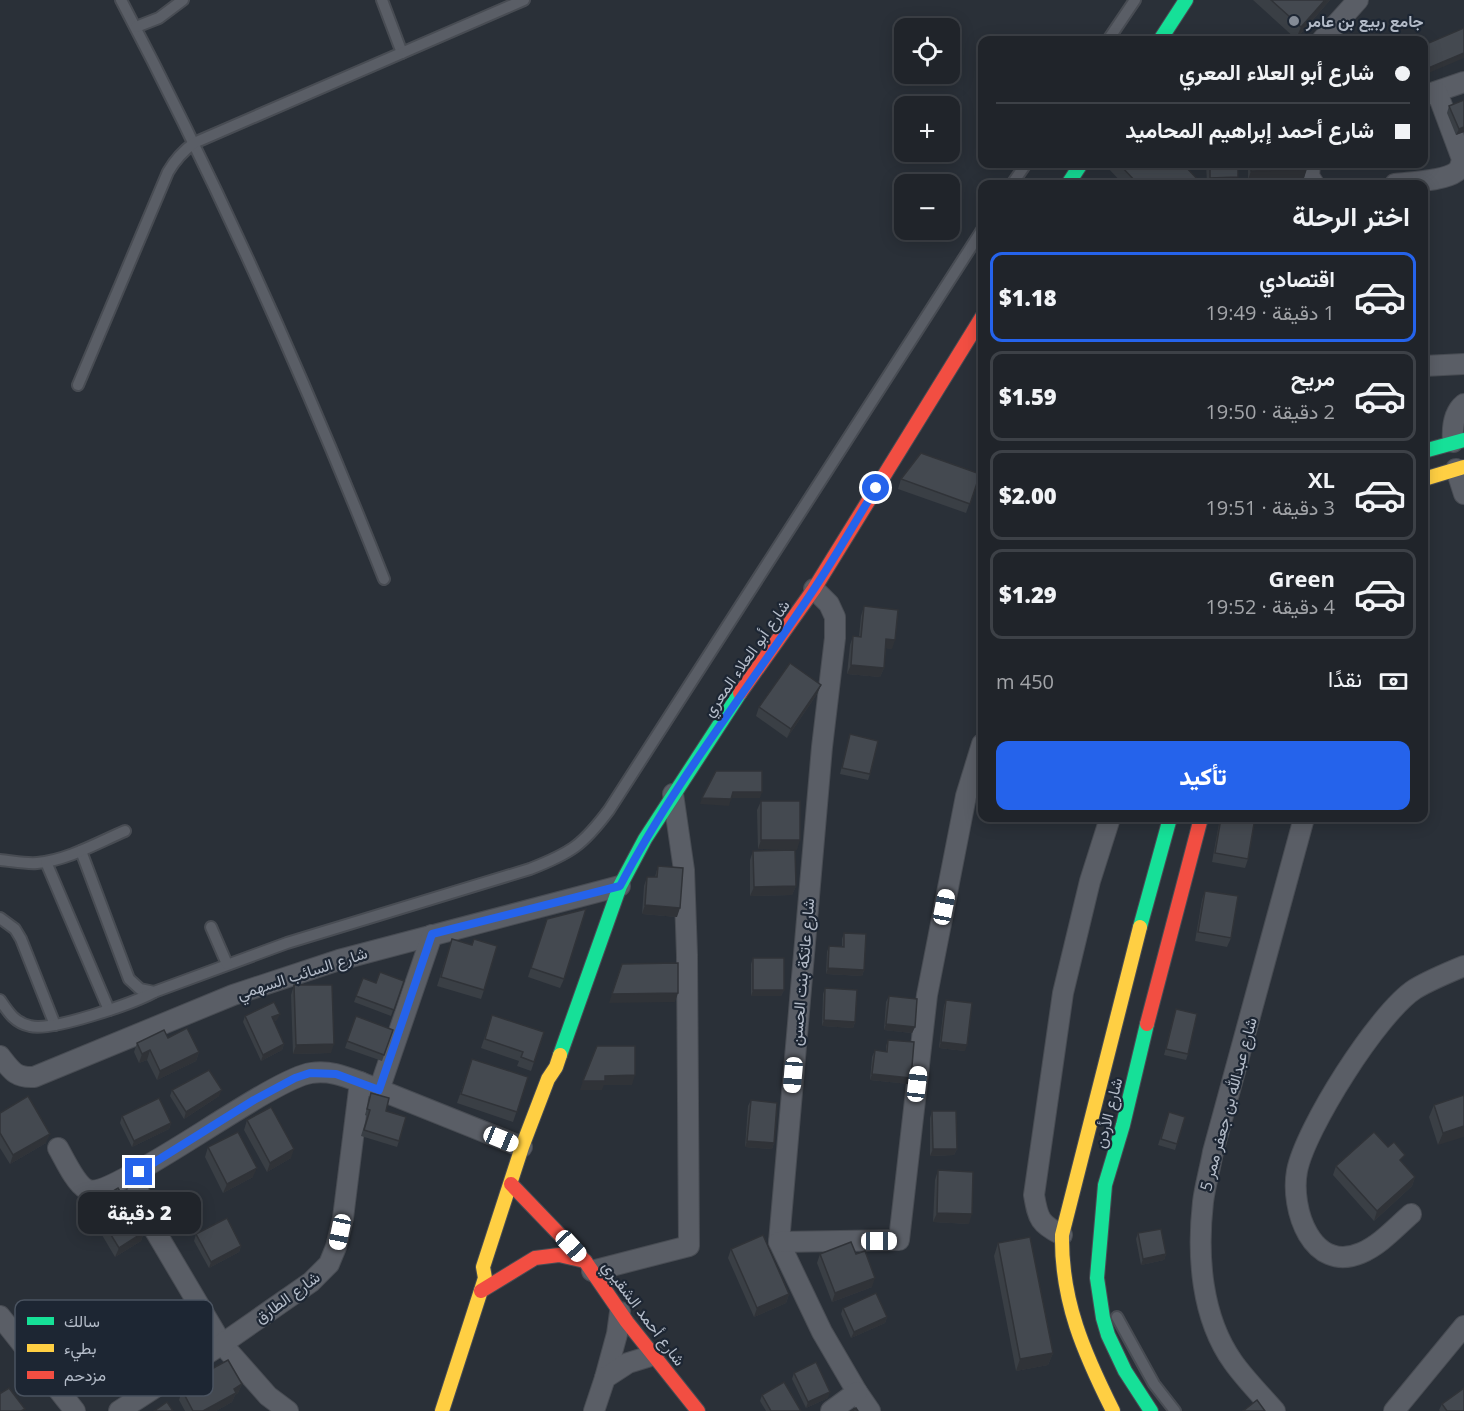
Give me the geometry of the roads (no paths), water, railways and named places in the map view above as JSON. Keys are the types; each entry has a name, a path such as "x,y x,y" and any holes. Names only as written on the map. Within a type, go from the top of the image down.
{"main road":[{"path":"1162,36 1185,0"},
{"name":"شارع أبو العلاء المعري","path":"545,1126 556,1067 620,886 645,839 732,705 814,589 978,327"},
{"path":"1428,450 1459,441"},
{"path":"1428,478 1460,468"},
{"name":"شارع الأردن","path":"1150,1411 1125,1371 1108,1335 1097,1278 1105,1185 1123,1125 1145,965 1169,822"},
{"name":"شارع الأردن","path":"1113,1411 1085,1353 1073,1320 1061,1271 1062,1235 1145,965 1199,822"},
{"name":"شارع أبو العلاء المعري","path":"442,1411 483,1285 483,1267 522,1147 548,1079 556,1067"},
{"name":"شارع أحمد الشقيري","path":"511,1184 588,1266 620,1312 698,1411"},
{"path":"483,1285 535,1258 559,1255 588,1266"},
{"name":"شارع أبو العلاء المعري","path":"483,1285 499,1261"}],"street":[{"path":"1326,36 1358,0"},
{"path":"1422,180 1448,176 1461,166 1462,159 1430,94 1464,82"},
{"path":"1428,366 1464,364"},
{"path":"1459,441 1454,421 1464,404"},
{"path":"1460,468 1464,494"},
{"name":"شارع عاتكة بنت الحسن","path":"779,1242 822,747 835,638 835,617 829,604 814,589"},
{"path":"870,1411 822,1332 779,1242 899,1240 927,995 966,796 978,757"},
{"path":"588,1266 689,1246 687,945 684,870 673,794"},
{"path":"1062,1235 1044,1226 1037,1213 1034,1195 1063,993 1090,881 1109,822"},
{"name":"شارع عبدالله بن جعفر ممر 5","path":"1275,1411 1233,1363 1220,1341 1209,1307 1200,1246 1203,1200 1214,1152 1303,822"},
{"name":"شارع السائب السهمي","path":"0,1056 16,1074 23,1078 34,1077 233,995 339,960 620,886"},
{"path":"379,1090 432,934"},
{"path":"1411,1214 1375,1246 1360,1254 1338,1258 1318,1247 1301,1220 1297,1174 1301,1156 1336,1088 1386,1017 1413,990 1464,966"},
{"path":"57,1148 78,1181 87,1190 103,1189 139,1172 254,1100 295,1078 324,1072 360,1082 522,1147"},
{"name":"شارع الطارق","path":"213,1350 311,1282 329,1264 343,1218 360,1082"},
{"path":"139,1172 138,1190 151,1224 196,1300"},
{"path":"594,1411 617,1334 620,1312"},
{"path":"0,1316 15,1335"},
{"path":"1394,1411 1464,1326"},
{"path":"213,1329 222,1344 268,1396 288,1411"},
{"path":"605,1378 628,1363 654,1354"},
{"path":"831,1411 857,1392"},
{"path":"63,1396 75,1411"},
{"name":"شارع الطارق","path":"119,1411 142,1396"}],"lane":[{"path":"121,0 194,143 299,371 384,579"},
{"path":"135,27 159,18 183,0"},
{"path":"382,0 402,53"},
{"path":"78,384 168,172 179,155 194,143 524,0"},
{"path":"1111,36 1135,0"},
{"path":"0,999 10,1015 23,1024 39,1028 55,1025 135,1002 154,992 287,943 530,869 562,856 577,846 588,837 609,810 978,236"},
{"path":"0,860 35,863 46,861 81,850 125,831"},
{"path":"81,850 129,979 140,989 154,992"},
{"path":"46,861 109,1010"},
{"path":"0,918 15,928 21,939 55,1025"},
{"path":"211,927 227,964"},
{"path":"1097,1278 1141,1362 1154,1384 1175,1411"}],"place":[{"name":"جامع ربيع بن عامر","path":"1294,21"}]}
